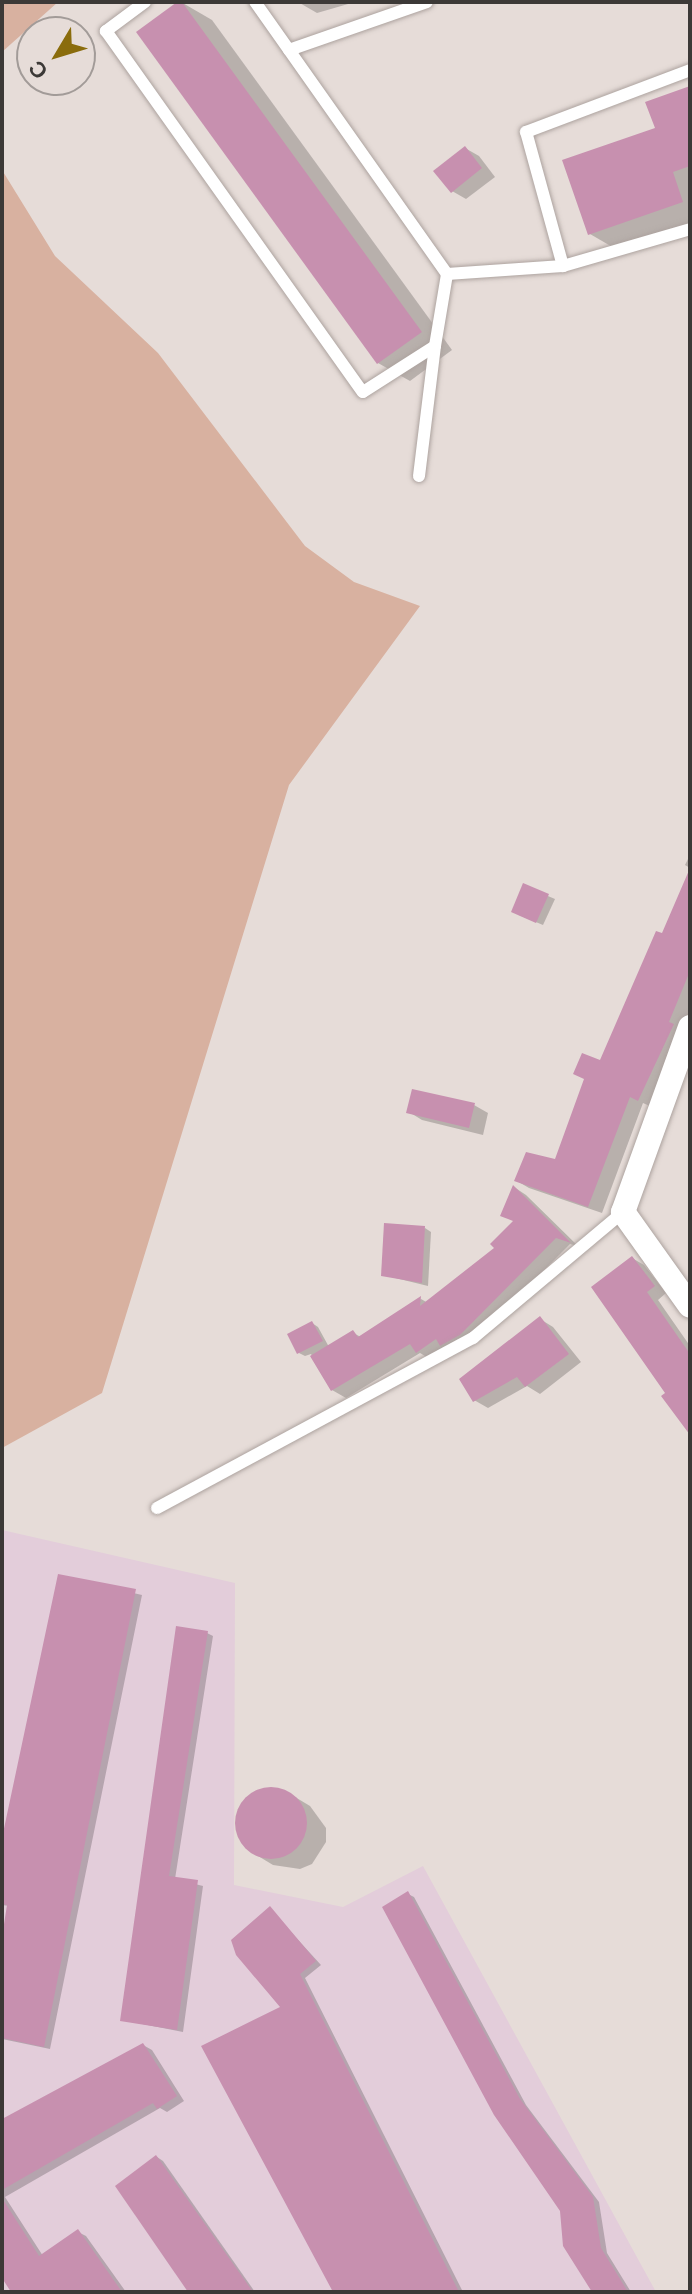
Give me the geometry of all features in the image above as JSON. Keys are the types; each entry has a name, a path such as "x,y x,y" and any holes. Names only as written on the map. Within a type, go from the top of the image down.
{"street":[{"path":"690,1027 623,1212 690,1306"}],"lane":[{"path":"145,2 106,31 363,392 435,346"},
{"path":"255,2 447,274 419,476"},
{"path":"289,50 427,2"},
{"path":"563,266 526,132 690,70"},
{"path":"447,274 563,266 690,229"},
{"path":"157,1508 473,1338 623,1212"}],"shaded area":[{"path":"2,2 58,2 42,16 16,16 16,40 2,52"},
{"path":"2,170 55,256 158,353 305,546 354,582 420,606 289,785 102,1393 2,1448"},
{"path":"2,1530 235,1583 234,1885 343,1907 423,1866 656,2292 2,2292"}],"building":[{"path":"177,2 182,2 422,332 377,364 136,32"},
{"path":"690,86 690,166 673,172 683,202 588,235 562,160 655,128 645,102"},
{"path":"465,146 482,168 451,193 433,171"},
{"path":"690,868 690,971 669,1022 674,1024 638,1101 630,1097 588,1207 514,1181 526,1152 555,1159 584,1079 573,1074 582,1053 600,1060 656,931 662,933"},
{"path":"523,883 549,894 536,923 511,912"},
{"path":"412,1089 475,1103 469,1128 406,1113"},
{"path":"513,1185 571,1243 556,1238 460,1335 440,1346 436,1339 416,1353 410,1344 331,1391 310,1356 353,1330 358,1337 421,1296 420,1306 494,1248 490,1244 513,1221 500,1216"},
{"path":"384,1223 425,1226 422,1283 381,1276"},
{"path":"632,1256 655,1286 647,1292 690,1354 690,1435 661,1396 665,1393 591,1287"},
{"path":"540,1316 569,1354 525,1387 517,1377 473,1402 459,1379"},
{"path":"312,1321 323,1341 297,1354 287,1334"},
{"path":"58,1574 136,1589 44,2047 2,2038 2,1937 7,1905 2,1904 2,1838"},
{"path":"176,1626 208,1631 169,1876 198,1880 177,2030 120,2021"},
{"path":"264,1787 278,1787 297,1797 307,1816 307,1830 297,1849 278,1859 264,1859 245,1849 235,1830 235,1816 245,1797"},
{"path":"408,1891 520,2099 593,2197 601,2248 628,2292 592,2292 563,2246 560,2211 494,2115 382,1907"},
{"path":"270,1906 316,1961 300,1974 459,2292 333,2292 201,2046 280,2007 236,1955 231,1940"},
{"path":"143,2043 177,2096 157,2109 153,2103 2,2190 2,2119"},
{"path":"156,2155 253,2292 188,2292 115,2186"},
{"path":"2,2198 39,2256 78,2229 122,2292 11,2292 2,2278"}]}
